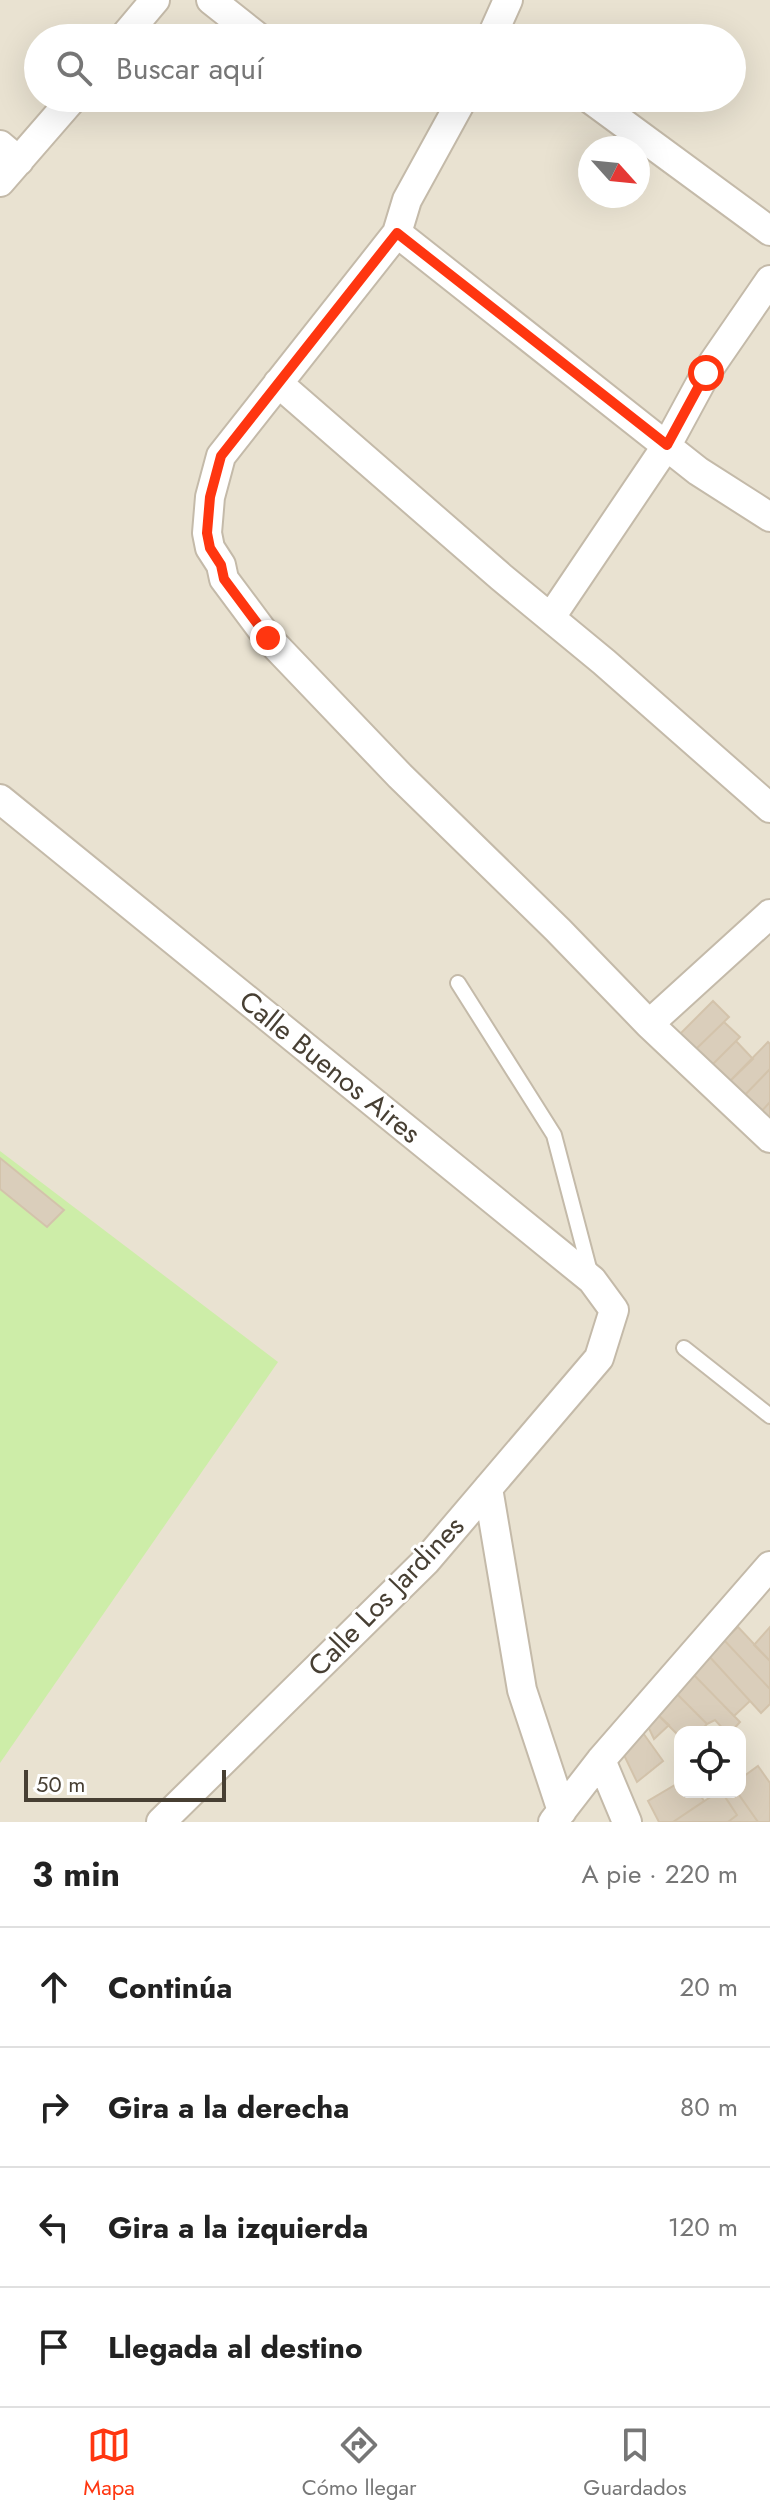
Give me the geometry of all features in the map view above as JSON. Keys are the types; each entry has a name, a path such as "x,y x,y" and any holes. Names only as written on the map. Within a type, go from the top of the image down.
{"street":[{"path":"135,24 155,0"},
{"path":"211,0 241,24"},
{"path":"502,24 508,0"},
{"path":"6,163 59,112"},
{"path":"455,112 407,200 397,233 221,456 210,497 207,533 210,548 221,565 224,579 268,638 310,684 649,1024 770,1138"},
{"path":"608,112 770,231"},
{"path":"397,233 698,471 770,517"},
{"path":"551,617 667,445 706,373 770,280"},
{"path":"278,383 770,808"},
{"name":"Calle Buenos Aires","path":"0,799 592,1280 614,1310 599,1358"},
{"path":"649,1024 770,914"},
{"name":"Calle Los Jardines","path":"161,1822 426,1561 599,1358"},
{"path":"488,1488 522,1690 557,1817"},
{"path":"557,1817 601,1760 770,1566"},
{"path":"601,1760 627,1822"}],"lane":[{"path":"458,983 554,1135 592,1280"},
{"path":"684,1348 770,1416"}],"shaded area":[{"path":"0,0 770,0 770,1822 0,1822"}],"green space":[{"path":"0,1151 278,1362 0,1763"}],"building":[{"path":"713,1001 729,1017 695,1050 680,1034"},
{"path":"724,1022 740,1037 711,1066 695,1050"},
{"path":"736,1041 753,1059 728,1083 711,1066"},
{"path":"768,1042 770,1069 742,1098 728,1083"},
{"path":"770,1069 770,1102 759,1114 742,1098"},
{"path":"770,1102 770,1125 759,1114"},
{"path":"0,1158 64,1210 47,1227 0,1189"},
{"path":"738,1627 770,1661 770,1689 724,1640"},
{"path":"770,1627 770,1661 754,1645"},
{"path":"724,1640 770,1689 770,1704 761,1713 708,1655"},
{"path":"708,1655 750,1701 734,1716 692,1673"},
{"path":"692,1673 740,1722 736,1726 720,1726 715,1720 707,1724 674,1691"},
{"path":"674,1691 707,1724 674,1726 674,1731 654,1711"},
{"path":"654,1711 669,1725 654,1739 646,1722"},
{"path":"643,1733 663,1761 637,1782 623,1753"},
{"path":"758,1766 770,1783 770,1822 758,1822 741,1798 746,1798 746,1775"},
{"path":"674,1786 674,1798 702,1798 704,1801 673,1822 659,1822 648,1801"},
{"path":"709,1798 726,1798 737,1815 728,1822 673,1822"},
{"path":"726,1798 741,1798 758,1822 728,1822 737,1815"}],"route":[{"path":"268,638 224,579 221,565 210,548 207,533 210,497 221,456 397,233 667,445 706,373"}]}
